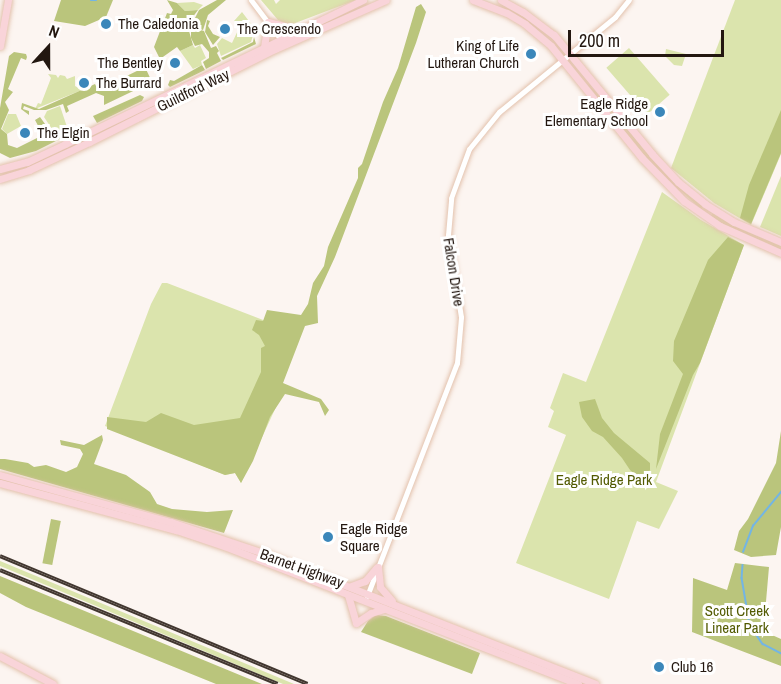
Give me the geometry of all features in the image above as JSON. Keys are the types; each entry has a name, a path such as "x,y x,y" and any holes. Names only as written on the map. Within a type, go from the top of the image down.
{"main road":[{"path":"0,46 8,0"},
{"name":"Guildford Way","path":"0,169 65,144 264,47 282,42 299,30 363,0"},
{"name":"Guildford Way","path":"0,179 29,170 89,142 282,42 386,0"},
{"path":"473,0 525,24 563,60 642,158 673,191 720,226 781,253"},
{"path":"501,0 541,23 678,182 719,213 758,234 781,242"},
{"path":"264,47 268,22 299,30"},
{"path":"0,161 9,167"},
{"name":"Barnet Highway","path":"0,475 195,530 351,586 595,684"},
{"name":"Barnet Highway","path":"0,483 176,530 578,684"},
{"path":"351,586 364,581 378,567"},
{"path":"378,567 380,587 394,603"},
{"path":"348,595 356,623 371,613 384,609"},
{"path":"0,656 53,684"}],"street":[{"path":"251,0 282,42"},
{"name":"Falcon Drive","path":"365,601 457,363 461,316 448,235 451,198 469,149 499,112 615,17 629,0"}],"green space":[{"path":"61,0 113,0 106,17 85,26 54,21"},
{"path":"167,0 177,3 185,11 198,10 192,18 189,31 193,45 180,51 177,47 160,59 154,47 167,13 171,14 173,10"},
{"path":"217,0 226,0 208,15 203,30 191,26 199,10"},
{"path":"261,0 274,0 276,4 280,0 356,0 290,25 278,20"},
{"path":"735,0 781,0 781,154 751,225 714,203 671,168"},
{"path":"194,2 203,5 198,10 185,11 177,3"},
{"path":"421,4 426,12 416,43 335,257 317,296 318,323 305,326 283,383 321,399 329,410 325,416 319,402 285,394 270,417 253,461 241,483 235,473 225,475 107,429 107,417 146,422 161,413 194,425 240,418 261,372 261,348 265,346 259,335 252,330 256,320 263,321 267,310 301,315 308,304 313,283 324,266 328,247 358,178 358,168 362,164 383,102 398,68 416,7"},
{"path":"242,12 255,29 251,42 221,56 217,44 222,38 232,43 240,26 234,21"},
{"path":"207,20 210,21 208,26 213,34 220,37 213,45 205,32"},
{"path":"191,27 204,31 211,48 216,46 219,51 217,53 221,61 206,69 203,62 209,58 209,52 202,44 195,46 191,38"},
{"path":"254,37 256,44 223,60 221,58 253,42"},
{"path":"193,45 195,48 200,45 206,58 201,61 202,65 193,69 180,51"},
{"path":"629,48 670,95 647,114 606,68"},
{"path":"666,49 686,54 682,66 674,65 665,56"},
{"path":"14,52 26,54 27,57 26,60 21,58 8,89 13,92 5,102 9,110 1,129 7,134 8,145 17,148 43,135 35,120 40,117 53,135 62,135 68,127 74,132 36,151 10,158 0,153 0,108 9,56"},
{"path":"202,65 205,70 170,87 168,85 170,80 174,81"},
{"path":"145,67 152,82 104,105 104,96 96,93 67,106 69,111 66,113 63,104 46,110 34,110 24,106 23,109 29,111 29,115 21,109 22,103 39,109 95,84 98,90"},
{"path":"48,74 56,75 58,78 60,75 65,76 67,79 75,76 75,86 82,90 35,109 38,103 41,104 51,78"},
{"path":"585,81 703,206 701,209 648,161"},
{"path":"140,95 144,97 142,101 97,123 93,116"},
{"path":"60,106 67,127 56,135 44,117 47,111"},
{"path":"781,110 781,153 751,224 740,218 749,185"},
{"path":"8,114 16,114 21,126 7,134 2,129"},
{"path":"781,176 781,236 760,227"},
{"name":"Eagle Ridge Park","path":"662,192 701,220 744,245 656,482 678,491 659,529 637,521 609,599 516,563 566,435 548,427 554,411 550,408 563,373 586,382"},
{"path":"713,213 743,230 781,245 781,250 731,229 711,216"},
{"path":"728,237 744,245 700,363 693,375 656,469 660,434 683,374 673,361 674,341 708,260"},
{"path":"162,283 297,333 276,407 241,483 235,473 225,475 105,426 151,304"},
{"path":"595,399 602,418 614,433 650,463 650,470 646,477 637,476 630,470 603,437 592,431 582,417 579,402"},
{"name":"Scott Creek Linear Park","path":"781,431 781,527 776,555 751,557 734,550 739,531 748,519 776,463"},
{"path":"102,435 103,440 94,464 126,475 150,492 157,504 172,509 207,512 233,510 224,533 0,469 0,459 5,459 28,463 34,467 46,465 66,472 77,467 83,454 80,449 61,445 60,440 84,445"},
{"path":"51,519 61,521 52,565 42,563"},
{"path":"0,561 294,684 283,684 0,566"},
{"name":"Scott Creek Linear Park","path":"735,563 769,567 765,613 772,635 781,639 781,666 692,632 693,578 727,590"},
{"path":"0,576 262,684 216,684 26,607 0,593"},
{"path":"376,615 386,616 480,653 472,674 361,632 368,621"}],"waterway":[{"path":"91,0 96,0"},
{"path":"743,552 753,526 781,492"},
{"path":"743,565 742,578 750,625 763,644 781,653"}],"railway":[{"path":"0,556 307,684"},
{"path":"0,570 278,684"}],"place":[{"name":"The Caledonia","path":"106,24"},
{"name":"The Crescendo","path":"225,29"},
{"name":"King of Life Lutheran Church","path":"531,54"},
{"name":"The Bentley","path":"175,63"},
{"name":"The Burrard","path":"84,83"},
{"name":"Eagle Ridge Elementary School","path":"660,112"},
{"name":"The Elgin","path":"25,133"},
{"name":"Eagle Ridge Square","path":"328,537"},
{"name":"Club 16","path":"659,667"}]}
